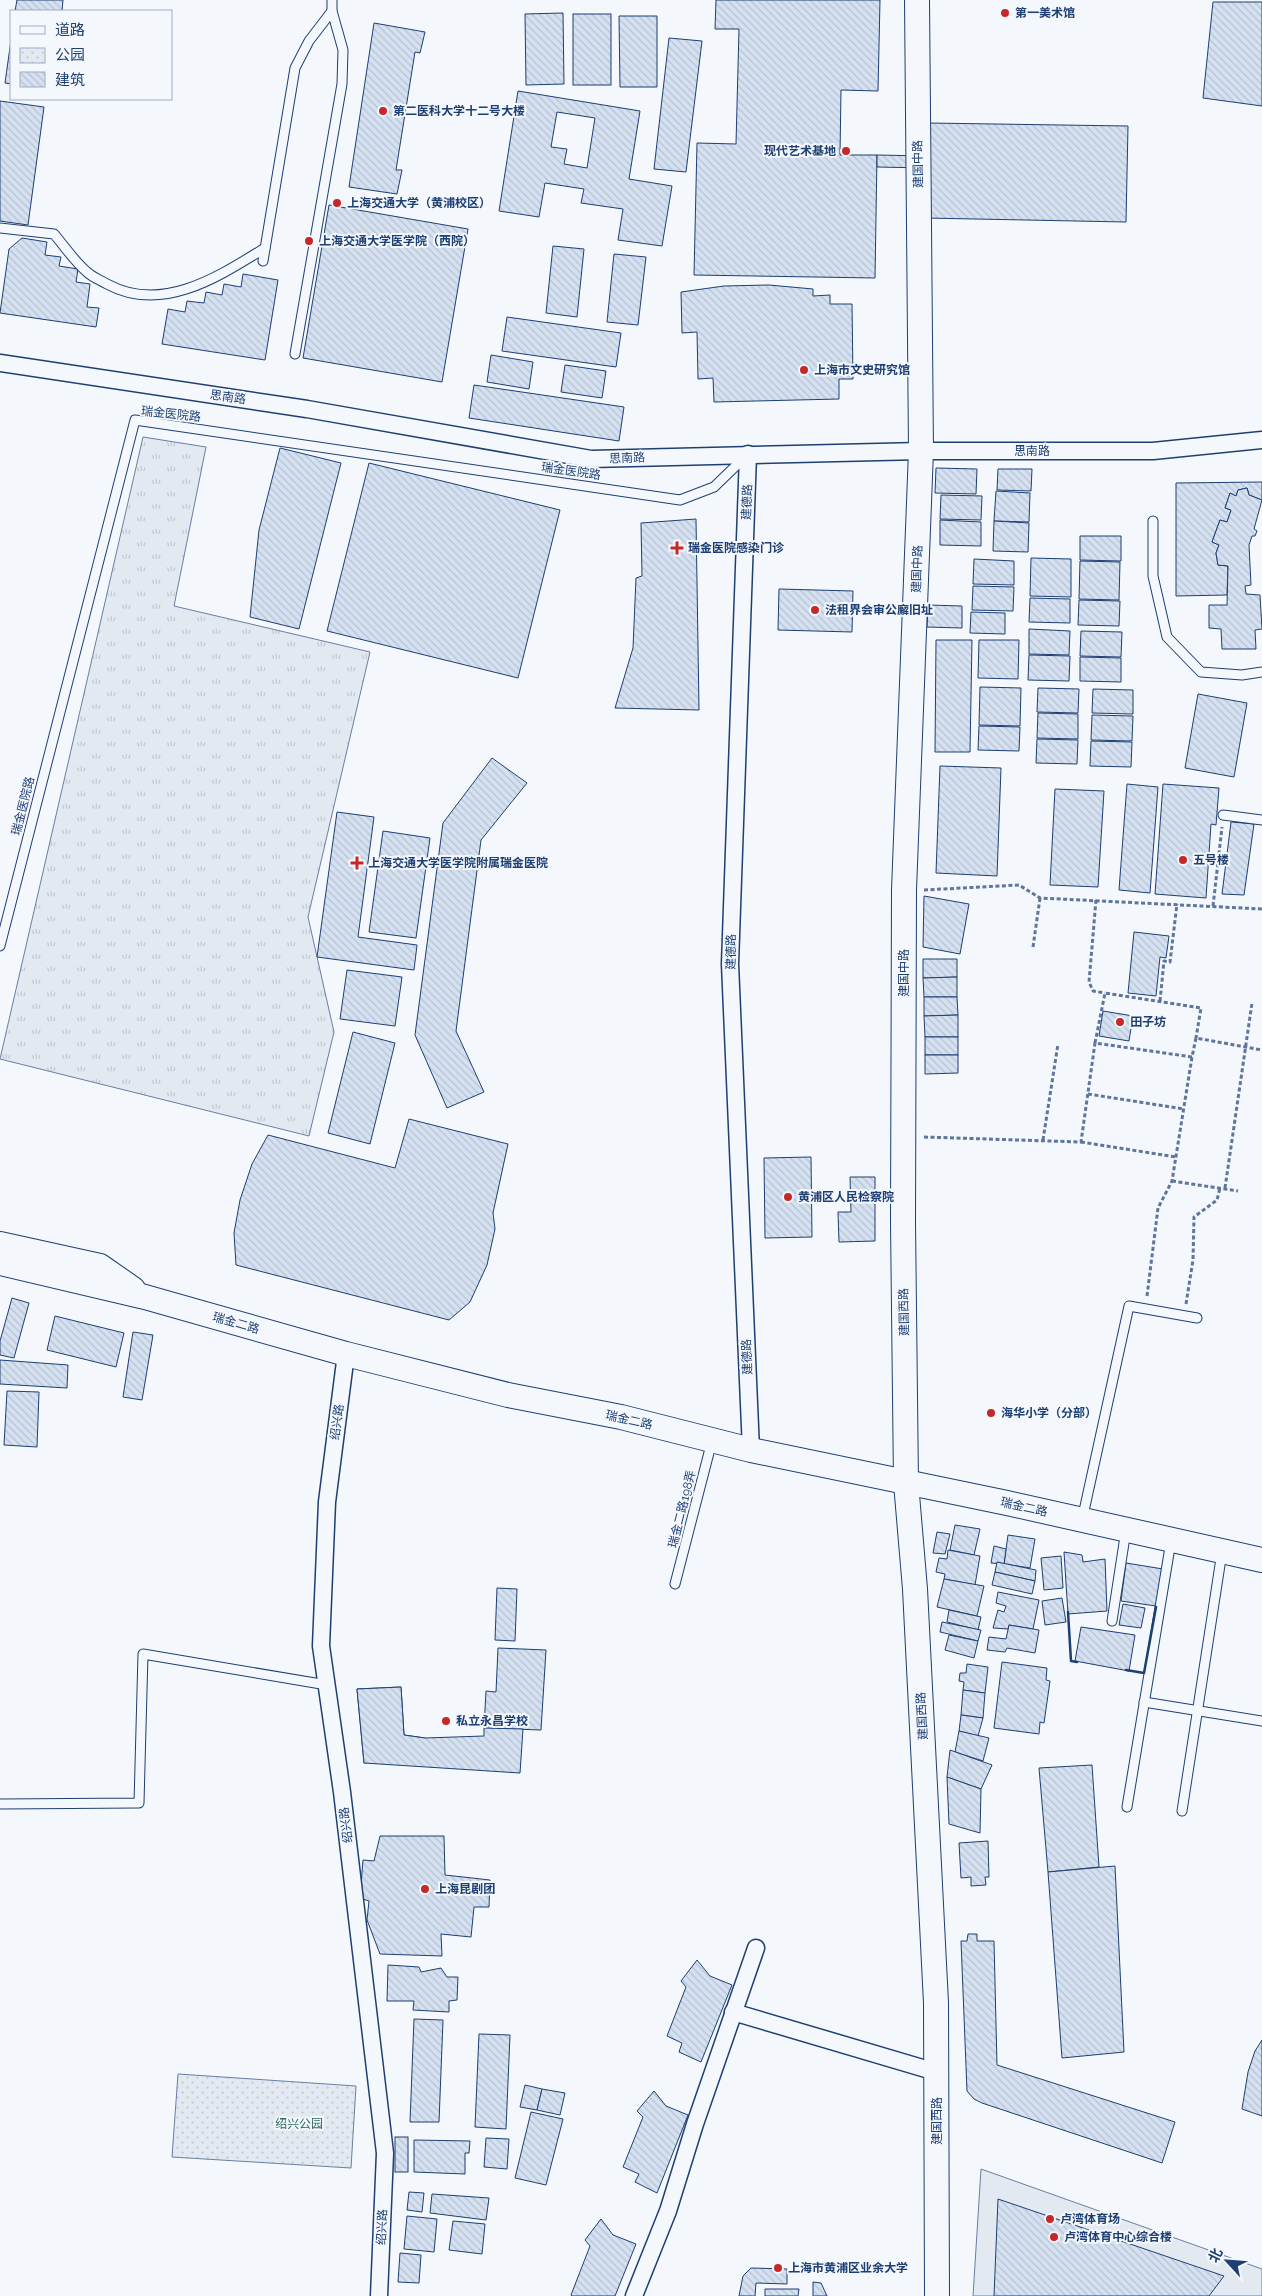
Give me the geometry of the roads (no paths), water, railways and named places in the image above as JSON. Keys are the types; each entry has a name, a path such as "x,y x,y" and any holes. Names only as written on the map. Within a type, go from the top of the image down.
{"street":[{"name":"建国中路","path":"904,1137 904,890 921,451 917,0"},
{"name":"思南路","path":"0,363 307,409 591,459 921,451 1153,451 1262,440"},
{"name":"建德路","path":"748,454 730,964 751,1450"},
{"name":"建国西路","path":"904,1137 906,1483 915,1589 936,2003 936,2296"},
{"path":"0,1244 100,1266 145,1297"},
{"name":"瑞金二路","path":"0,1263 145,1297 346,1354 508,1395 621,1418 751,1450 1262,1560"},
{"name":"绍兴路","path":"346,1354 327,1502 321,1646 342,1792 384,2153 379,2296"},
{"path":"634,2296 668,2211 695,2124 756,1948"},
{"path":"733,2012 936,2072"}],"lane":[{"path":"295,354 342,84 343,50 332,12 332,0"},
{"path":"263,262 295,68 309,41 332,12"},
{"path":"0,228 54,234 87,273 121,292 146,296 168,295 216,279 265,248"},
{"name":"瑞金医院路","path":"0,946 135,420 680,500 714,487 748,454"},
{"path":"1153,521 1154,576 1167,637 1201,672 1242,675 1262,672"},
{"path":"1223,814 1262,820"},
{"path":"1082,1520 1130,1306 1197,1318"},
{"name":"瑞金二路198弄","path":"675,1584 712,1440"},
{"path":"1112,1621 1126,1530"},
{"path":"1127,1807 1172,1540"},
{"path":"1182,1811 1222,1552"},
{"path":"0,1804 139,1803 143,1654 327,1685"},
{"path":"1144,1702 1262,1720"}],"place":[{"name":"第一美术馆","path":"1005,13"},
{"name":"第二医科大学十二号大楼","path":"383,111"},
{"name":"现代艺术基地","path":"846,151"},
{"name":"上海交通大学（黄浦校区）","path":"337,203"},
{"name":"上海交通大学医学院（西院）","path":"309,241"},
{"name":"上海市文史研究馆","path":"804,370"},
{"name":"瑞金医院感染门诊","path":"677,548"},
{"name":"法租界会审公廨旧址","path":"815,610"},
{"name":"五号楼","path":"1183,860"},
{"name":"上海交通大学医学院附属瑞金医院","path":"357,863"},
{"name":"田子坊","path":"1120,1022"},
{"name":"黄浦区人民检察院","path":"788,1197"},
{"name":"海华小学（分部）","path":"991,1413"},
{"name":"私立永昌学校","path":"446,1721"},
{"name":"上海昆剧团","path":"425,1889"},
{"name":"卢湾体育场","path":"1050,2219"},
{"name":"卢湾体育中心综合楼","path":"1054,2237"},
{"name":"上海市黄浦区业余大学","path":"778,2268"}],"park label":[{"name":"绍兴公园","path":"299,2124"}]}
